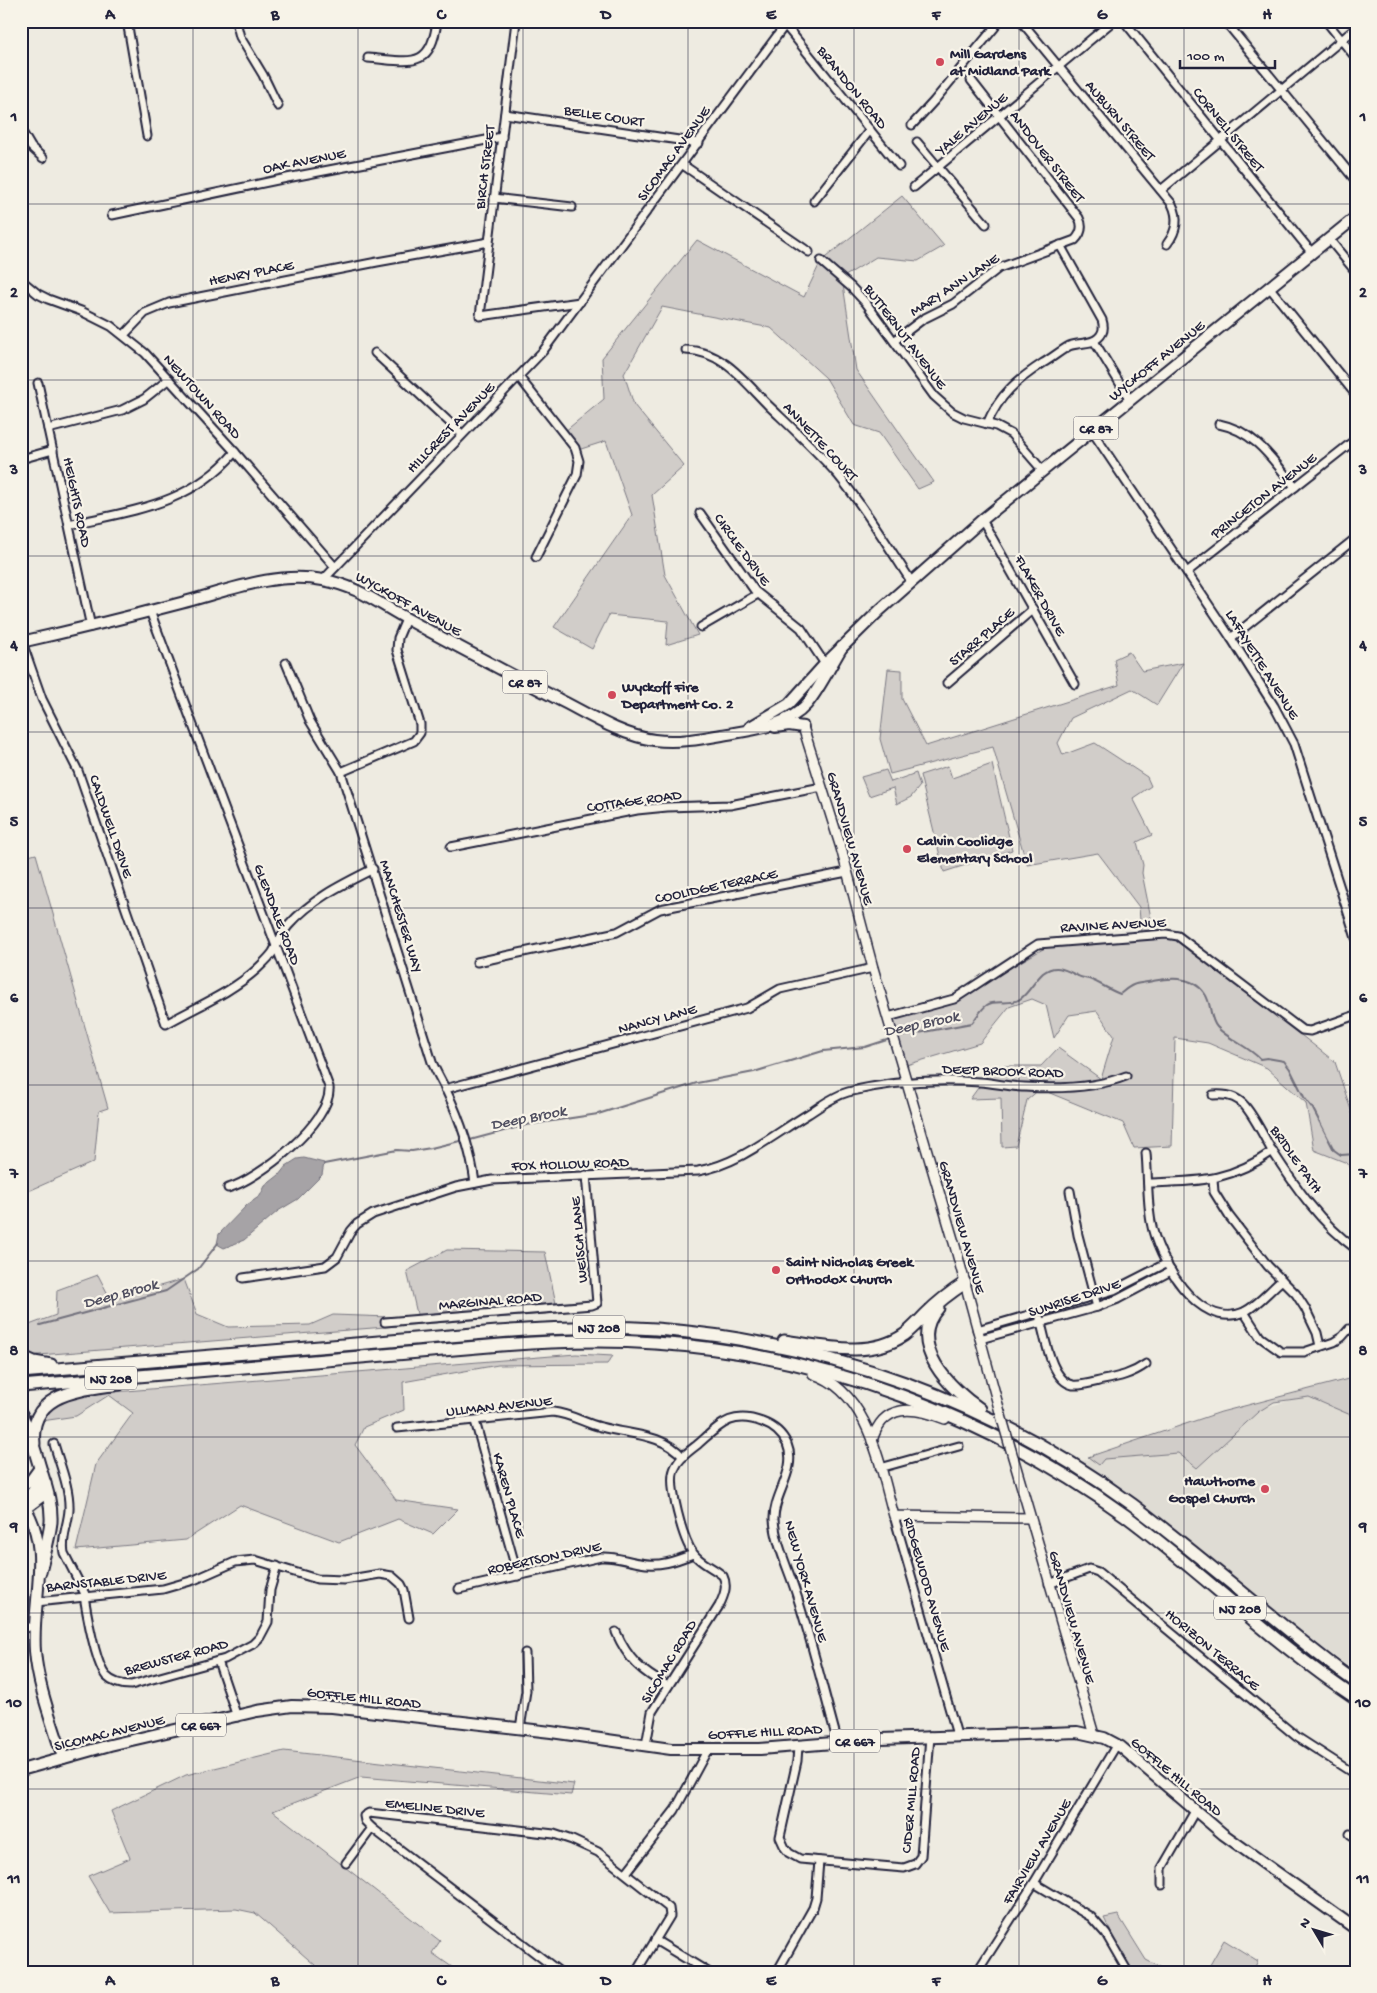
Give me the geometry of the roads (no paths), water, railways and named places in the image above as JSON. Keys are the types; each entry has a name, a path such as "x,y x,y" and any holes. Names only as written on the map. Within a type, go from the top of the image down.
{"highway":[{"path":"703,1334 780,1340 843,1349 866,1349 904,1335 952,1291 965,1283"},
{"path":"965,1283 933,1315 928,1332 929,1348 939,1372 950,1385 969,1401 1013,1430"},
{"name":"NJ 208","path":"21,1372 542,1329 610,1327 703,1334 794,1350 863,1369 926,1391 1013,1430 1074,1465 1132,1505 1315,1652 1356,1682"},
{"name":"NJ 208","path":"21,1386 564,1341 655,1343 745,1354 814,1368 881,1388 942,1412 1006,1441 1067,1477 1126,1516 1288,1647 1356,1698"},
{"path":"21,1356 34,1362 51,1365 125,1364"},
{"path":"34,1444 36,1417 45,1405 58,1397 92,1388 200,1370"},
{"path":"21,1414 34,1444 50,1503 51,1522 40,1572"},
{"path":"21,1485 27,1484 35,1478 38,1473 39,1463"},
{"path":"23,1504 38,1487 39,1463"},
{"path":"23,1504 41,1496 45,1480"}],"main road":[{"name":"WYCKOFF AVENUE","path":"738,732 766,719 789,704 842,647 982,520 1356,217"},
{"name":"WYCKOFF AVENUE","path":"21,642 91,627 270,580 296,578 323,580 357,590 406,619 596,718 638,736 667,741 681,741 766,728 795,714 807,705 842,647"},
{"path":"789,704 803,727"},
{"path":"766,728 789,725 803,727"},
{"path":"23,1504 37,1534 40,1572 33,1626 39,1677 63,1758"},
{"name":"GOFFLE HILL ROAD","path":"292,1706 332,1707 520,1728 670,1749 760,1750 957,1735 1070,1732 1094,1735 1116,1744 1131,1755 1223,1834 1356,1929"},
{"name":"SICOMAC AVENUE","path":"21,1770 110,1744 292,1706"}],"street":[{"path":"127,21 147,136"},
{"path":"236,21 240,36 264,75 278,106"},
{"path":"368,58 407,61 420,58 426,54 433,44 438,21"},
{"name":"BIRCH STREET","path":"516,21 480,316 580,302"},
{"path":"912,125 934,102 995,27 991,21"},
{"name":"AUBURN STREET","path":"1021,21 1172,204 1176,217 1175,230 1167,244"},
{"name":"YALE AVENUE","path":"914,187 1113,21"},
{"name":"CORNELL STREET","path":"1124,21 1312,253"},
{"path":"1225,21 1356,180"},
{"path":"1326,21 1356,58"},
{"name":"BRANDON ROAD","path":"786,23 899,166"},
{"name":"SICOMAC AVENUE","path":"580,302 786,23"},
{"path":"1161,190 1356,28"},
{"name":"ANDOVER STREET","path":"971,80 1079,218 1082,227 1078,236 1060,245"},
{"name":"BELLE COURT","path":"505,114 698,144"},
{"path":"21,130 31,147 43,158"},
{"path":"814,201 870,130"},
{"name":"OAK AVENUE","path":"112,215 287,178 502,137"},
{"path":"917,142 986,224"},
{"path":"683,165 809,252"},
{"path":"494,198 572,207"},
{"path":"1329,240 1356,272"},
{"name":"HENRY PLACE","path":"124,335 145,313 169,302 489,242"},
{"path":"987,424 996,403 1021,377 1070,346 1094,341 1101,334 1104,325 1102,320 1060,245"},
{"name":"MARY ANN LANE","path":"894,341 923,319 953,304 999,268 1060,245"},
{"name":"BUTTERNUT AVENUE","path":"821,261 851,287 934,396 943,405 964,418 996,426 1012,434 1044,471"},
{"name":"NEWTOWN ROAD","path":"21,280 43,296 96,318 124,335 145,353 235,452 335,567"},
{"path":"1270,288 1356,395"},
{"name":"HILLCREST AVENUE","path":"323,580 543,352 580,302"},
{"path":"1094,341 1130,400"},
{"name":"ANNETTE COURT","path":"686,350 711,354 728,364 824,460 856,500 912,582"},
{"path":"375,353 462,434"},
{"path":"519,377 575,448 579,461 578,475 536,557"},
{"path":"48,429 122,410 144,398 169,379"},
{"name":"HEIGHTS ROAD","path":"38,383 91,627"},
{"path":"1219,424 1236,429 1255,440 1295,487"},
{"name":"LAFAYETTE AVENUE","path":"1092,431 1231,638 1274,706 1294,744 1356,938"},
{"name":"PRINCETON AVENUE","path":"1187,572 1356,439"},
{"path":"21,459 53,450"},
{"path":"69,526 165,502 210,478 235,452"},
{"name":"CIRCLE DRIVE","path":"700,513 758,594 801,628 825,664"},
{"name":"FLAKER DRIVE","path":"982,520 1075,684"},
{"path":"1231,638 1356,538"},
{"path":"701,627 758,594"},
{"name":"STARR PLACE","path":"947,683 1033,609"},
{"name":"GLENDALE ROAD","path":"150,611 328,1087 328,1100 318,1117 294,1145 252,1178 242,1184 228,1188"},
{"path":"341,772 414,741 420,733 420,724 397,650 398,638 406,619"},
{"name":"CALDWELL DRIVE","path":"21,642 42,699 78,771 166,1024 234,986 256,970 272,954 276,946"},
{"name":"MANCHESTER WAY","path":"286,663 310,721 341,772 432,1062 446,1089 470,1153 475,1183"},
{"name":"GRANDVIEW AVENUE","path":"803,727 847,872 873,968 965,1283 1030,1518 1094,1735"},
{"name":"COTTAGE ROAD","path":"450,847 637,810 730,805 822,787"},
{"path":"276,946 289,926 310,904 330,891 373,869"},
{"name":"COOLIDGE TERRACE","path":"477,962 617,932 660,908 847,872"},
{"name":"RAVINE AVENUE","path":"888,1017 954,999 1038,944 1166,934 1178,936 1302,1030 1310,1030 1356,1015"},
{"name":"NANCY LANE","path":"446,1089 747,1008 780,989 873,968"},
{"name":"DEEP BROOK ROAD","path":"907,1081 980,1082 1048,1088 1109,1081 1126,1076"},
{"name":"FOX HOLLOW ROAD","path":"243,1278 325,1266 337,1256 357,1224 373,1214 456,1187 492,1180 698,1172 712,1169 735,1159 836,1096 847,1092 907,1081"},
{"name":"BRIDLE PATH","path":"1213,1095 1224,1094 1232,1096 1245,1106 1300,1191 1327,1224 1342,1239 1356,1249"},
{"path":"1148,1183 1213,1179 1240,1171 1273,1151"},
{"path":"1146,1153 1151,1222 1160,1250 1171,1271 1188,1295 1207,1309 1226,1315 1244,1312 1282,1280"},
{"name":"WEISCH LANE","path":"586,1175 597,1303"},
{"path":"1213,1179 1214,1192 1229,1216 1268,1266 1296,1294 1305,1308 1317,1333 1320,1346"},
{"path":"1070,1191 1078,1235 1097,1307"},
{"name":"SUNRISE DRIVE","path":"977,1330 1094,1297 1128,1284 1167,1263"},
{"name":"SUNRISE DRIVE","path":"980,1339 1097,1307 1132,1292 1171,1271"},
{"name":"MARGINAL ROAD","path":"385,1322 592,1305 597,1303"},
{"path":"1039,1312 1054,1369 1061,1378 1071,1385 1088,1384 1127,1375 1146,1364"},
{"path":"1244,1312 1260,1337 1281,1352 1300,1353 1342,1337 1349,1329"},
{"name":"RIDGEWOOD AVENUE","path":"745,1354 816,1374 837,1386 854,1404 872,1441 957,1735"},
{"path":"872,1441 877,1429 886,1418 892,1413 907,1409 932,1414 1006,1441"},
{"name":"ULLMAN AVENUE","path":"397,1428 554,1412 563,1413 602,1428 656,1439 673,1447 683,1457"},
{"name":"NEW YORK AVENUE","path":"693,1554 688,1544 671,1484 674,1470 683,1457 724,1422 737,1417 752,1418 776,1429 786,1442 790,1456 790,1464 774,1512 776,1532 796,1593 838,1743"},
{"name":"KAREN PLACE","path":"475,1421 518,1576"},
{"name":"BREWSTER ROAD","path":"54,1444 69,1500 68,1522 63,1546 64,1553 85,1596 87,1615 102,1670 106,1676 117,1684 131,1685 218,1661 246,1650 264,1630 270,1613 272,1581 277,1566"},
{"path":"880,1468 959,1446"},
{"path":"894,1516 1030,1518"},
{"name":"ROBERTSON DRIVE","path":"459,1589 601,1557 619,1558 638,1563 659,1564 693,1554"},
{"name":"SICOMAC ROAD","path":"646,1745 652,1712 722,1600 725,1580 719,1572 706,1566 693,1554"},
{"name":"BARNSTABLE DRIVE","path":"36,1602 179,1586 226,1565 245,1560 264,1561 305,1576 331,1580 356,1579 380,1574 392,1576 401,1584 404,1590 409,1618"},
{"name":"HORIZON TERRACE","path":"1050,1584 1089,1569 1098,1572 1297,1737 1356,1775"},
{"path":"21,1629 33,1626"},
{"path":"616,1632 624,1649 635,1663 650,1676 668,1686"},
{"path":"520,1728 526,1690 525,1653"},
{"path":"218,1661 237,1716"},
{"name":"CIDER MILL ROAD","path":"798,1746 797,1761 780,1837 784,1848 794,1857 800,1859 904,1868 915,1864 921,1852 930,1736"},
{"name":"FAIRVIEW AVENUE","path":"977,1972 1034,1883 1116,1744"},
{"path":"626,1873 675,1810 708,1749"},
{"path":"1162,1885 1162,1868 1194,1811"},
{"name":"EMELINE DRIVE","path":"560,1972 372,1828 365,1822 366,1814 554,1834 590,1848 626,1873 669,1908 670,1916 636,1972"},
{"path":"346,1863 372,1828"},
{"path":"777,1972 810,1915 816,1898 819,1860"},
{"path":"1034,1883 1091,1918 1106,1934 1128,1972"},
{"path":"655,1940 708,1972"}],"waterway":[{"name":"Deep Brook","path":"897,1037 972,1023 987,1005 991,1003 1012,1002 1020,999 1043,973 1052,968 1065,970 1079,977 1089,979 1120,994 1138,983 1163,979 1186,980 1200,988 1205,994 1214,1023 1222,1032 1250,1050 1260,1059 1267,1058 1284,1061 1313,1109 1334,1150 1341,1155 1356,1154"},
{"name":"Deep Brook","path":"470,1140 526,1125 598,1114 697,1083 754,1072 823,1051 865,1047 890,1039"},
{"name":"Deep Brook","path":"324,1164 397,1150 412,1151 431,1148 460,1141"},
{"name":"Deep Brook","path":"40,1325 166,1291 198,1269 218,1243"}],"place":[{"name":"Mill Gardens at Midland Park","path":"940,62"},
{"name":"Wyckoff Fire Department Co. 2","path":"612,695"},
{"name":"Calvin Coolidge Elementary School","path":"907,849"},
{"name":"Saint Nicholas Greek Orthodox Church","path":"776,1270"},
{"name":"Hawthorne Gospel Church","path":"1265,1489"}]}
